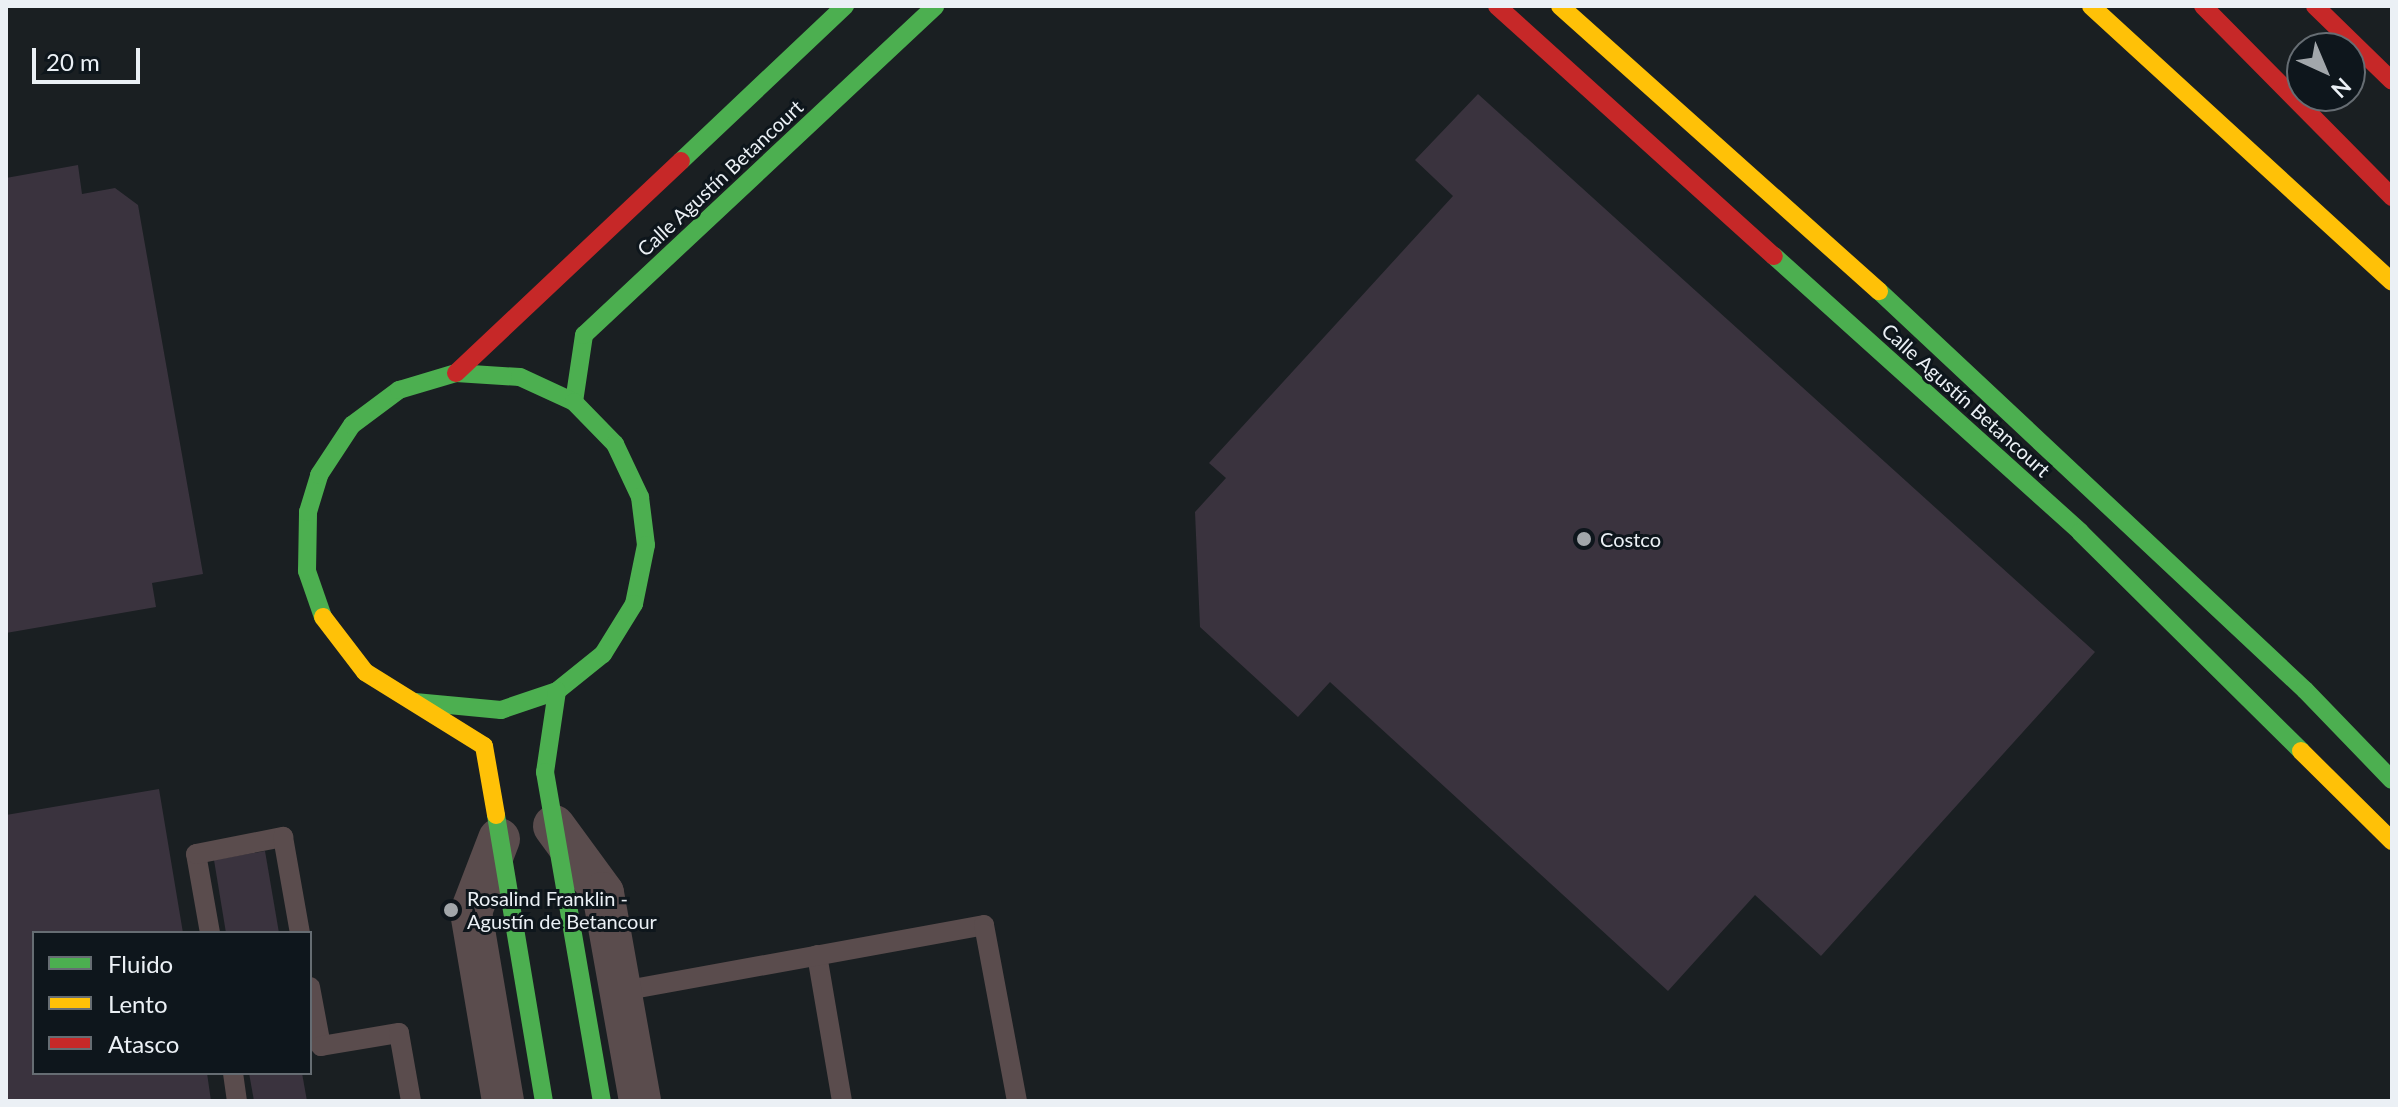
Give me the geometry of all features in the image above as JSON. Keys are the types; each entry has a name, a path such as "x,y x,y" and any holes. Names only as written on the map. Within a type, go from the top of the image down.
{"main road":[{"name":"Calle Agustín Betancourt","path":"456,373 845,6"},
{"name":"Calle Agustín Betancourt","path":"574,402 584,335 935,6"},
{"name":"Calle Agustín Betancourt","path":"1497,6 2080,532 2392,841"},
{"name":"Calle Agustín Betancourt","path":"1560,6 1926,333 2305,690 2392,780"},
{"path":"2091,6 2392,282"},
{"path":"2203,6 2392,197"},
{"path":"2315,6 2392,81"},
{"path":"417,702 501,710 557,691 603,654 626,616 646,545 640,497 615,444 574,402 520,377 456,373 399,390 352,425 319,475 308,512 307,571 327,627 365,672 484,746 544,1101"},
{"path":"557,691 545,772 602,1101"}],"street":[{"path":"554,826 603,893 640,1101"},
{"path":"499,839 471,912 503,1101"}],"lane":[{"path":"210,931 196,854 283,837 300,931"},
{"path":"622,991 984,925 1017,1101"},
{"path":"817,955 842,1101"},
{"path":"312,998 321,1046 399,1033 411,1101"},
{"path":"233,1075 237,1101"}],"building":[{"name":"Costco","path":"1478,94 2095,652 1821,956 1755,895 1668,991 1330,682 1298,717 1200,627 1195,512 1226,478 1209,463 1453,196 1415,160"},
{"path":"78,165 82,194 115,188 138,205 203,574 152,583 156,607 6,633 6,178"},
{"path":"159,789 183,931 32,931 32,1075 207,1075 211,1101 6,1101 6,815"},
{"path":"265,851 279,931 226,931 214,860"},
{"path":"249,1075 302,1075 307,1101 254,1101"}],"traffic: fast":[{"path":"681,161 845,6"},
{"path":"574,402 584,335 935,6"},
{"path":"1774,256 2080,532 2301,751"},
{"path":"1879,291 2305,690 2392,780"},
{"path":"323,617 307,571 308,512 319,475 352,425 399,390 456,373 520,377 574,402 615,444 640,497 646,545 634,604 603,654 557,691 501,710 417,702"},
{"path":"557,691 545,772 602,1101"},
{"path":"496,815 544,1101"}],"traffic: slow":[{"path":"1560,6 1879,291"},
{"path":"2091,6 2392,282"},
{"path":"323,617 365,672 484,746 496,815"},
{"path":"2301,751 2392,841"}],"traffic: jam":[{"path":"1497,6 1774,256"},
{"path":"2203,6 2392,197"},
{"path":"2315,6 2392,81"},
{"path":"456,373 681,161"}],"place":[{"name":"Costco","path":"1584,539"},
{"name":"Rosalind Franklin - Agustín de Betancour","path":"451,910"}]}
